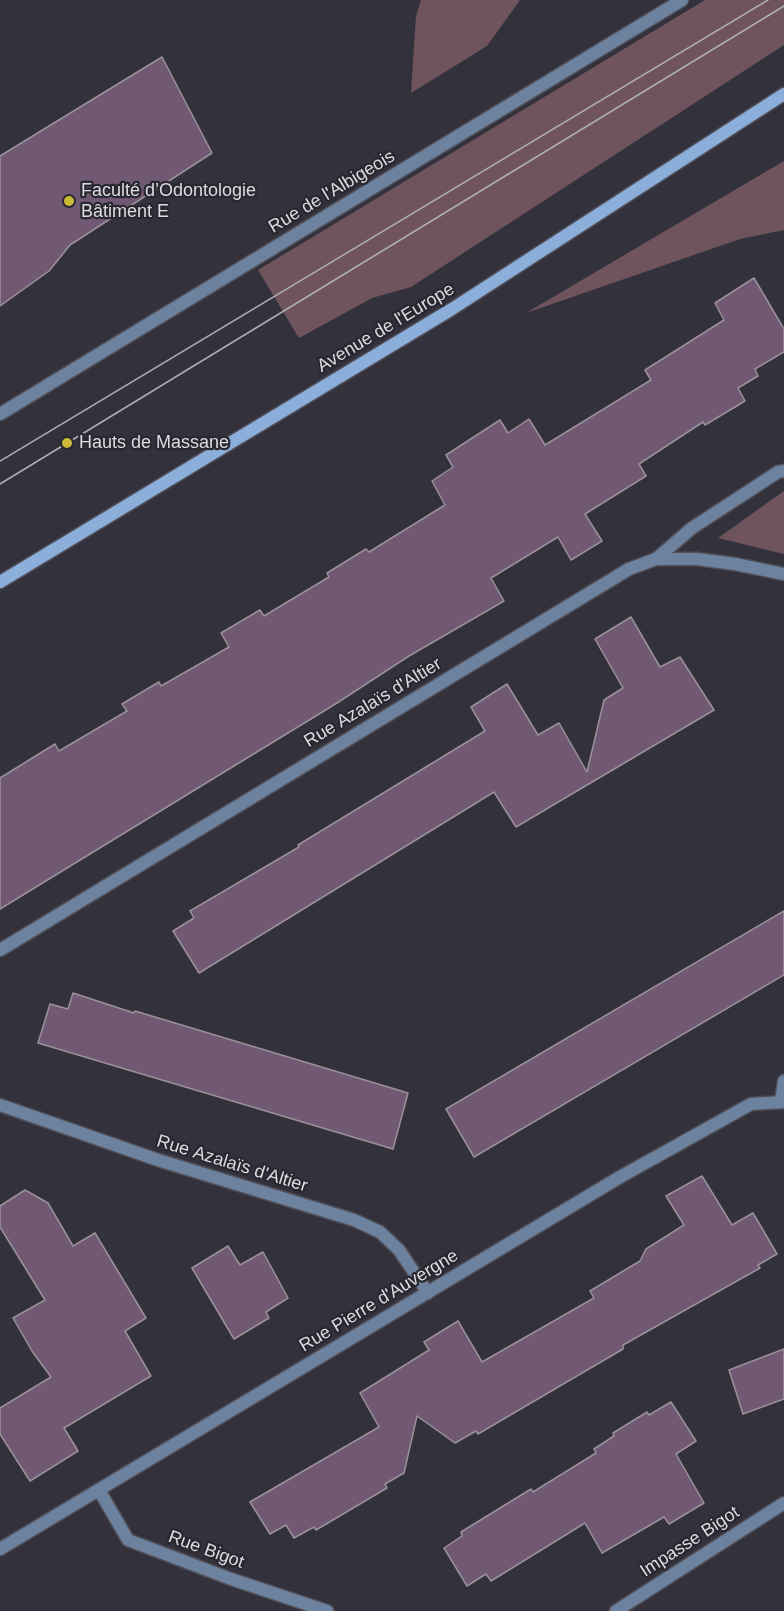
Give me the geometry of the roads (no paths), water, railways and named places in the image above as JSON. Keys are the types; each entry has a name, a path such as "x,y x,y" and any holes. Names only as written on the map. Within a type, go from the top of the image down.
{"main road":[{"name":"Avenue de l'Europe","path":"0,582 452,309 784,94"}],"street":[{"name":"Rue de l'Albigeois","path":"0,414 682,0"},
{"path":"656,559 692,528 778,472 784,471"},
{"name":"Rue Azalaïs d'Altier","path":"0,950 629,569 656,559 707,560 784,574"},
{"path":"782,1102 784,1081"},
{"name":"Rue Pierre d'Auvergne","path":"0,1549 620,1178 751,1104 782,1102"},
{"name":"Rue Azalaïs d'Altier","path":"0,1104 158,1160 354,1220 380,1232 399,1250 428,1293"},
{"name":"Rue Bigot","path":"99,1490 128,1540 231,1580 327,1611"},
{"name":"Impasse Bigot","path":"616,1611 784,1503"}],"tram line":[{"path":"0,461 768,0"},
{"path":"0,484 784,6"}],"place":[{"name":"Faculté d’Odontologie Bâtiment E","path":"69,201"},
{"name":"Hauts de Massane","path":"67,443"}]}
